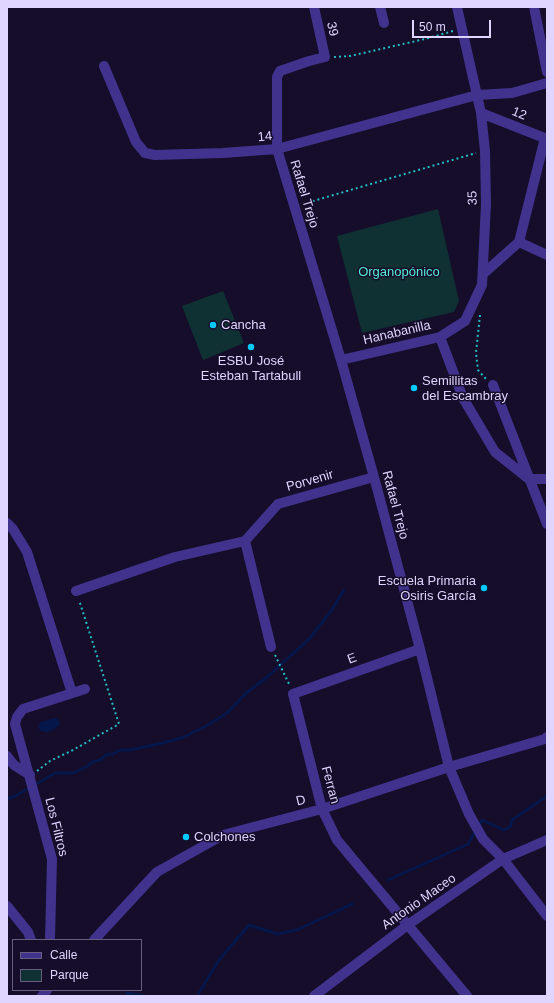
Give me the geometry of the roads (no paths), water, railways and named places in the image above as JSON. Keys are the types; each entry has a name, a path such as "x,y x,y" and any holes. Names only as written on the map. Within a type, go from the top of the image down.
{"street":[{"name":"39","path":"277,77 280,71 325,57 314,7"},
{"path":"380,7 384,23"},
{"name":"35","path":"457,7 481,113 486,204 482,285"},
{"path":"534,7 547,72"},
{"name":"14","path":"104,66 136,142 145,153 155,155 223,153 277,149 477,95 512,93 547,83"},
{"name":"Rafael Trejo","path":"277,77 277,149 341,360 374,477 420,649 449,767 469,814 483,839 503,859 547,916"},
{"name":"12","path":"481,113 546,139"},
{"path":"483,274 519,242 546,139"},
{"path":"519,242 547,255"},
{"name":"Hanabanilla","path":"341,360 440,337 465,321 482,285"},
{"path":"440,337 464,398 495,452 529,479 547,479"},
{"path":"492,385 547,524"},
{"name":"Porvenir","path":"245,541 278,504 374,477"},
{"path":"7,523 13,529 26,552 72,693"},
{"path":"76,591 175,557 245,541 271,647"},
{"name":"E","path":"294,694 420,649"},
{"name":"Los Filtros","path":"50,939 52,859 15,724 17,717 23,709 85,689"},
{"name":"Ferran","path":"294,694 322,809 337,840 409,924 467,996"},
{"name":"D","path":"95,939 158,872 223,834 322,809 449,767 546,738"},
{"path":"7,756 14,766 30,775"},
{"name":"Antonio Maceo","path":"314,996 409,924 503,859 547,840"},
{"path":"7,906 28,932 31,939"}],"waterway":[{"path":"7,799 17,795 55,773 73,773 93,762 100,760 106,755 113,754 120,750 130,750 184,737 227,713 245,694 266,678 309,639 331,611 344,590"},
{"path":"478,827 482,820 504,830 510,827 512,820 547,796"},
{"path":"388,880 468,844 475,832"},
{"path":"197,996 219,960 249,925 277,934 297,930 352,904"},
{"path":"125,996 127,993 144,996"}],"place":[{"name":"Cancha","path":"213,325"},
{"name":"ESBU José Esteban Tartabull","path":"251,347"},
{"name":"Semillitas del Escambray","path":"414,388"},
{"name":"Escuela Primaria Osiris García","path":"484,588"},
{"name":"Colchones","path":"186,837"}],"park label":[{"name":"Organopónico","path":"399,272"}]}
